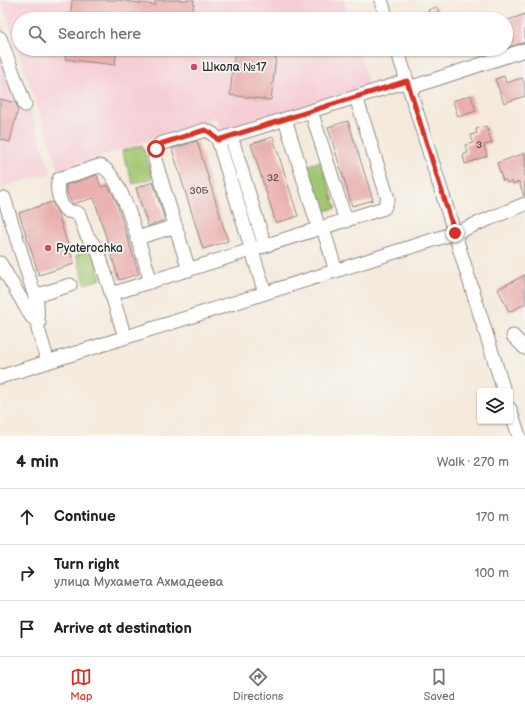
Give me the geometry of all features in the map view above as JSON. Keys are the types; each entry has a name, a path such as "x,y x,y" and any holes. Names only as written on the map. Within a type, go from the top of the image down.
{"street":[{"path":"381,0 385,12"},
{"path":"0,38 25,105"},
{"path":"513,53 525,50"},
{"path":"399,56 503,388"},
{"path":"218,140 356,97 408,84 504,56"},
{"path":"111,294 384,208 388,202 356,97"},
{"path":"311,111 346,221"},
{"path":"285,119 336,271"},
{"path":"189,270 154,156 156,149 160,144 205,130 211,133 218,140 265,293"},
{"path":"231,136 265,246"},
{"path":"125,338 98,250 86,234 80,216 76,212 66,210 57,186 59,179 99,166 105,168 123,194 151,282"},
{"path":"4,198 35,296 39,323 38,329 48,362"},
{"path":"0,377 455,233 525,204"},
{"path":"137,238 176,226"},
{"path":"0,263 31,316 39,323"},
{"path":"35,296 70,285"},
{"path":"513,336 525,348"},
{"path":"513,418 519,436"}],"shaded area":[{"name":"Школа №17","path":"1,0 344,0 347,12 12,12 12,32"},
{"path":"0,17 51,173 0,188"},
{"name":"Школа №17","path":"20,56 360,56 369,86 222,136 215,117 59,171"}],"green space":[{"path":"142,145 153,178 133,184 122,151"},
{"path":"321,161 336,208 318,213 303,167"},
{"path":"93,250 101,279 85,284 76,255"}],"building":[{"path":"72,0 116,0 155,5 155,0 194,0 193,12 71,12"},
{"path":"437,7 439,12 429,12 428,10"},
{"path":"525,14 525,42 513,46 513,18"},
{"path":"65,56 116,56 115,65 65,59"},
{"path":"234,56 276,56 271,100 230,95"},
{"path":"504,76 506,83 522,78 525,85 525,96 504,103 495,79"},
{"path":"471,95 476,111 458,117 453,101"},
{"path":"0,99 16,103 18,109 10,142 0,139"},
{"path":"348,121 373,200 352,206 328,127"},
{"path":"486,126 492,143 484,145 487,156 465,164 463,155 468,153 465,145 473,143 471,135 477,133 476,129"},
{"path":"273,137 298,216 276,223 251,144"},
{"path":"197,141 228,241 203,249 172,149"},
{"path":"525,153 524,196 519,182 513,184 512,181 507,183 506,180 503,181 497,163"},
{"path":"97,175 101,187 108,185 116,201 139,274 119,280 94,198 72,204 67,193 66,185"},
{"path":"153,182 165,220 148,226 136,188"},
{"path":"52,202 58,214 74,264 39,275 19,213"},
{"path":"525,275 525,304 509,312 498,289"}],"place":[{"name":"Школа №17","path":"194,67"},
{"name":"Pyaterochka","path":"48,248"}],"route":[{"path":"156,149 160,144 205,130 211,133 218,140 407,81 455,233"}]}
